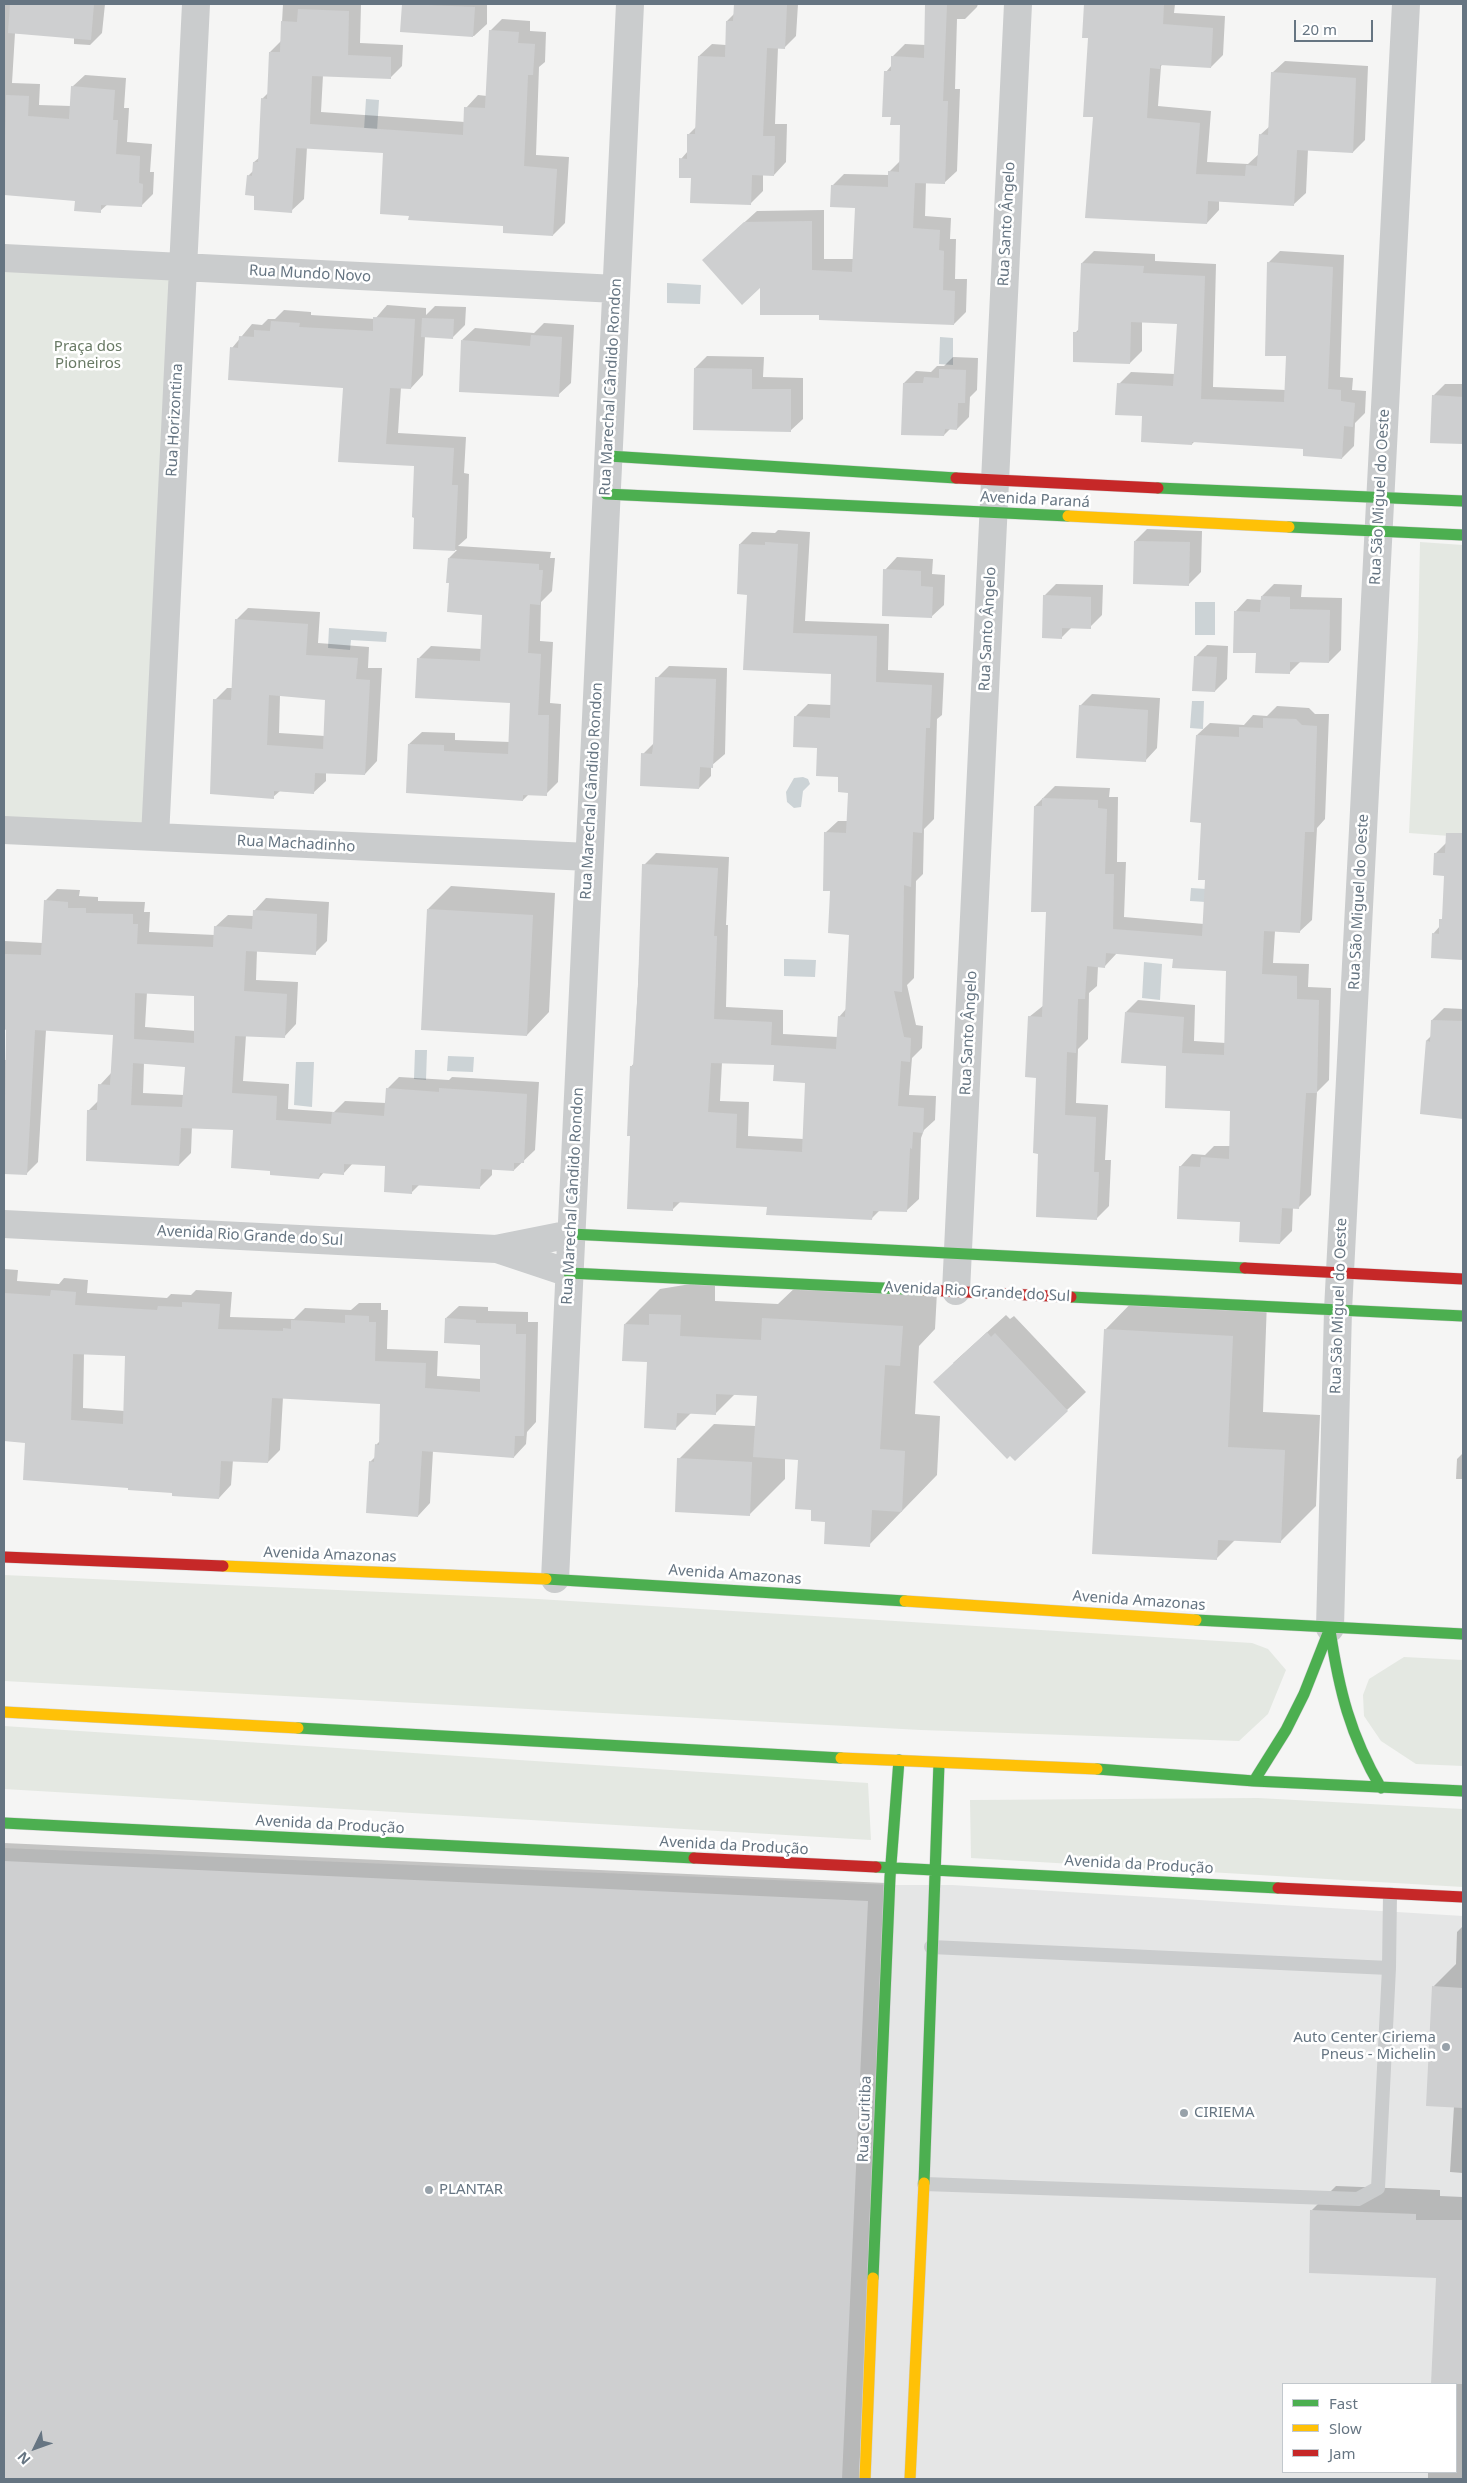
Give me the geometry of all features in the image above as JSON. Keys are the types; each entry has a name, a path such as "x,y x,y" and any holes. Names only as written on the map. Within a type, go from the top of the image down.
{"main road":[{"name":"Avenida Paraná","path":"608,456 995,481 1463,501"},
{"name":"Avenida Paraná","path":"606,494 1463,535"},
{"name":"Avenida Rio Grande do Sul","path":"571,1234 1463,1280"},
{"name":"Avenida Rio Grande do Sul","path":"570,1273 1463,1316"},
{"name":"Avenida Amazonas","path":"4,1557 555,1579 1330,1628 1463,1634"},
{"name":"Rua São Miguel do Oeste","path":"1254,1781 1289,1723 1330,1628"},
{"path":"1330,1628 1335,1665 1349,1719 1361,1752 1381,1788"},
{"path":"4,1712 899,1760 1106,1769 1254,1781 1463,1791"},
{"name":"Rua Curitiba","path":"865,2479 891,1869 899,1760"},
{"path":"910,2479 924,2184 939,1762"},
{"name":"Avenida da Produção","path":"4,1823 1463,1897"}],"street":[{"name":"Rua Horizontina","path":"155,837 196,4"},
{"name":"Rua Marechal Cândido Rondon","path":"555,1579 630,4"},
{"name":"Rua Santo Ângelo","path":"956,1291 1018,4"},
{"name":"Rua São Miguel do Oeste","path":"1330,1628 1338,1310 1406,4"},
{"name":"Rua Mundo Novo","path":"4,258 616,290"},
{"name":"Rua Machadinho","path":"4,830 589,857"},
{"name":"Avenida Rio Grande do Sul","path":"4,1224 496,1248 571,1234"},
{"name":"Avenida Rio Grande do Sul","path":"496,1248 570,1273"}],"lane":[{"path":"924,2184 1358,2199 1378,2188 1390,1894"},
{"path":"931,1947 1388,1968"}],"shaded area":[{"path":"366,99 379,100 377,131 364,130"},
{"path":"667,283 701,285 700,304 667,303"},
{"path":"940,337 953,338 953,365 939,364"},
{"path":"1195,602 1215,602 1215,635 1195,635"},
{"path":"329,628 387,632 386,642 351,640 350,650 328,648"},
{"path":"1192,701 1204,701 1203,729 1190,728"},
{"path":"803,777 808,779 810,784 803,791 801,807 794,808 787,802 786,792 794,778"},
{"path":"1191,888 1222,890 1221,903 1190,901"},
{"path":"784,959 816,960 815,977 784,976"},
{"path":"1144,962 1162,964 1160,1000 1142,998"},
{"path":"415,1050 427,1050 426,1080 414,1079"},
{"path":"448,1056 474,1057 473,1072 447,1071"},
{"path":"296,1062 314,1062 312,1107 294,1105"},
{"path":"4,1848 894,1885 952,1885 1463,1916 1463,2479 4,2479"}],"green space":[{"name":"Praça dos Pioneiros","path":"4,265 177,273 148,830 4,823"},
{"path":"1420,542 1463,545 1463,837 1409,833 1418,637"},
{"path":"4,1575 538,1599 1252,1643 1268,1649 1286,1670 1268,1714 1239,1741 921,1730 4,1681"},
{"path":"1404,1657 1463,1660 1463,1766 1416,1764 1381,1741 1364,1716 1363,1695 1369,1679"},
{"path":"4,1726 868,1783 871,1840 4,1789"},
{"path":"1258,1798 1463,1809 1463,1887 971,1858 970,1800"}],"building":[{"path":"10,4 94,4 91,40 8,33"},
{"path":"402,4 475,7 473,37 400,32"},
{"path":"734,4 787,4 785,49 767,48 763,136 775,136 774,176 752,175 751,205 690,203 691,178 679,178 679,158 687,159 687,134 695,134 698,56 725,57 726,21 733,21"},
{"path":"925,4 947,4 943,101 948,101 945,184 915,183 913,228 940,230 939,250 944,251 943,290 955,291 954,325 819,320 819,315 760,315 760,288 742,305 702,260 744,222 812,221 812,270 852,272 855,208 830,207 831,185 888,187 888,171 899,172 900,125 890,125 891,117 882,117 884,71 891,71 891,56 924,58"},
{"path":"1084,4 1164,4 1163,24 1213,28 1211,68 1160,65 1160,69 1150,68 1147,118 1200,123 1196,174 1245,176 1246,165 1257,166 1259,134 1268,135 1271,72 1356,78 1353,153 1297,150 1294,206 1208,201 1207,224 1085,218 1093,117 1083,117 1088,38 1082,38"},
{"path":"298,9 349,11 348,55 391,57 391,79 312,76 310,124 463,135 464,107 485,108 489,30 519,32 518,43 535,44 533,75 528,75 524,166 557,169 553,236 503,233 503,226 408,220 409,216 380,214 383,153 296,148 292,213 254,210 254,196 245,195 247,175 252,176 253,162 258,162 261,98 267,99 269,52 280,52 281,21 297,22"},
{"path":"71,86 115,90 113,120 118,120 116,154 140,156 139,183 143,184 142,207 101,205 101,213 74,211 75,201 4,195 6,95 29,96 28,116 69,119"},
{"path":"1267,262 1333,267 1328,389 1341,390 1341,401 1355,403 1353,427 1344,426 1342,459 1303,456 1303,449 1192,442 1192,445 1141,442 1142,416 1115,415 1117,383 1173,386 1177,324 1131,322 1130,364 1073,362 1073,332 1078,332 1081,263 1144,266 1143,273 1205,276 1201,399 1284,402 1286,356 1265,356"},
{"path":"373,317 415,319 411,389 390,388 386,444 454,448 452,485 458,485 455,551 413,549 414,466 338,462 343,388 228,380 230,347 238,348 239,336 254,337 254,330 270,331 271,321 300,323 299,327 373,331"},
{"path":"422,318 454,319 453,339 421,337"},
{"path":"531,335 562,337 559,397 459,392 461,340 530,346"},
{"path":"694,368 752,369 752,389 791,389 791,432 693,430"},
{"path":"939,369 966,370 965,403 958,403 957,430 945,429 944,436 901,435 903,383 923,383 924,377 939,378"},
{"path":"1432,395 1463,397 1463,444 1430,443"},
{"path":"1134,541 1190,542 1189,586 1133,584"},
{"path":"765,542 798,544 793,633 877,636 876,682 932,685 930,728 926,728 922,833 913,832 911,887 904,885 902,992 894,991 904,1037 911,1038 910,1062 901,1061 898,1106 924,1108 923,1133 913,1132 912,1149 910,1148 907,1212 873,1211 872,1220 766,1215 767,1207 673,1202 673,1211 627,1209 630,1136 627,1136 630,1066 633,1066 638,986 642,864 718,868 714,936 717,936 714,1019 772,1022 771,1045 836,1049 838,1016 845,1017 849,935 828,933 830,891 823,891 824,832 846,833 848,793 838,792 838,777 816,776 817,748 793,747 794,716 830,718 831,674 743,670 747,595 737,594 739,544 765,545","holes":["711,1063 774,1065 773,1081 805,1083 802,1152 736,1148 737,1114 708,1112"]},
{"path":"448,558 539,564 539,570 543,570 540,605 530,604 528,653 541,654 538,715 549,715 547,796 523,795 523,801 406,793 408,744 444,745 444,751 508,754 510,703 415,698 417,658 480,661 482,615 447,612 449,583 446,583"},
{"path":"883,569 921,571 921,586 933,587 932,618 882,616"},
{"path":"1043,595 1091,597 1091,629 1062,628 1062,639 1042,638"},
{"path":"1261,596 1290,597 1290,609 1330,610 1329,663 1290,662 1290,674 1255,673 1256,653 1233,653 1234,611 1260,612"},
{"path":"235,619 308,624 306,655 358,658 356,679 370,680 365,775 315,773 314,794 274,791 274,799 210,794 213,699 231,700","holes":["269,695 325,700 323,749 267,745"]},
{"path":"1194,656 1217,657 1215,692 1192,691"},
{"path":"655,677 716,679 713,768 700,767 699,789 640,786 641,753 652,754 653,747"},
{"path":"1079,705 1148,710 1146,762 1076,758"},
{"path":"1263,718 1296,719 1302,725 1317,726 1314,832 1305,832 1300,933 1264,931 1262,974 1297,976 1297,999 1319,1000 1317,1093 1306,1093 1299,1209 1282,1208 1280,1244 1239,1242 1240,1222 1177,1219 1179,1166 1200,1167 1201,1157 1229,1159 1230,1111 1165,1108 1166,1066 1121,1063 1125,1012 1184,1017 1182,1053 1224,1055 1226,971 1172,968 1173,959 1106,953 1105,968 1087,966 1085,999 1078,999 1076,1053 1067,1052 1065,1115 1096,1117 1094,1172 1099,1172 1097,1220 1036,1217 1038,1154 1033,1153 1036,1078 1025,1077 1028,1016 1042,1017 1046,912 1031,912 1034,806 1042,806 1042,798 1098,800 1098,808 1107,809 1105,874 1114,874 1113,929 1202,936 1205,880 1198,880 1201,823 1190,822 1196,735 1239,737 1239,727 1263,728"},
{"path":"1446,833 1463,833 1463,960 1431,958 1432,933 1439,934 1439,919 1442,919 1444,876 1433,875 1434,853 1445,853"},
{"path":"44,900 68,902 68,908 86,908 86,913 133,914 133,924 138,924 137,944 213,947 214,926 252,929 253,910 317,914 316,955 246,951 244,991 287,994 285,1038 235,1036 232,1093 277,1096 276,1120 331,1124 332,1112 384,1116 386,1088 439,1092 439,1088 527,1094 524,1163 514,1163 514,1171 481,1169 480,1189 412,1185 412,1194 384,1192 385,1166 344,1164 344,1175 320,1173 319,1179 270,1175 270,1171 231,1168 233,1130 181,1128 179,1166 86,1161 87,1110 97,1110 98,1084 110,1085 113,1035 35,1030 27,1175 4,1174 6,1030 4,1029 4,954 41,955","holes":["135,993 194,996 194,1043 134,1039","133,1063 185,1067 182,1107 131,1105"]},
{"path":"427,909 533,915 527,1036 421,1030"},
{"path":"1431,1020 1463,1021 1463,1119 1420,1114 1426,1040 1430,1042"},
{"path":"51,1290 76,1292 75,1305 157,1310 158,1306 182,1307 182,1302 220,1304 218,1329 283,1331 283,1328 291,1329 291,1320 345,1323 345,1315 369,1316 369,1322 376,1322 375,1361 426,1363 425,1388 480,1392 480,1345 444,1343 445,1318 476,1320 476,1323 516,1324 516,1334 526,1334 524,1436 515,1436 514,1458 422,1451 418,1517 366,1513 369,1461 374,1462 375,1444 379,1445 380,1404 272,1398 268,1463 221,1461 219,1499 172,1496 172,1493 128,1490 128,1488 23,1480 25,1443 4,1441 4,1293 50,1296","holes":["73,1354 125,1356 123,1424 71,1420"]},
{"path":"649,1314 681,1315 680,1336 761,1340 762,1318 903,1326 900,1366 885,1365 880,1449 905,1451 902,1512 872,1510 870,1547 824,1544 825,1522 811,1521 811,1510 795,1509 798,1460 753,1457 757,1396 716,1394 716,1415 677,1413 676,1430 644,1428 647,1362 622,1361 624,1324 649,1325"},
{"path":"1104,1329 1233,1336 1228,1447 1285,1450 1281,1543 1218,1540 1217,1560 1092,1554"},
{"path":"987,1332 991,1337 995,1333 1068,1411 1015,1461 1010,1456 1007,1459 933,1382"},
{"path":"677,1458 752,1462 750,1516 675,1512"},
{"name":"PLANTAR","path":"4,1861 868,1901 842,2479 4,2479"},
{"name":"Auto Center Ciriema Pneus - Michelin","path":"1432,1986 1463,1988 1463,2108 1426,2106"},
{"path":"1310,2210 1416,2214 1416,2220 1463,2220 1463,2384 1431,2383 1436,2278 1309,2273"}],"traffic: fast":[{"path":"608,456 956,478"},
{"path":"1158,488 1463,501"},
{"path":"606,494 1068,516"},
{"path":"1289,527 1463,535"},
{"path":"571,1234 1245,1268"},
{"path":"569,1273 924,1290"},
{"path":"1071,1297 1463,1316"},
{"path":"546,1579 905,1601"},
{"path":"1196,1620 1463,1634"},
{"path":"1254,1781 1286,1730 1304,1694 1330,1628"},
{"path":"1330,1630 1337,1673 1347,1712 1361,1749 1381,1788"},
{"path":"298,1728 841,1758"},
{"path":"873,2278 890,1877 899,1760"},
{"path":"924,2183 939,1763"},
{"path":"1097,1769 1254,1781 1463,1791"},
{"path":"4,1823 694,1858"},
{"path":"876,1867 1278,1888"}],"traffic: slow":[{"path":"1068,516 1289,527"},
{"path":"223,1566 546,1579"},
{"path":"905,1601 1196,1620"},
{"path":"4,1712 298,1728"},
{"path":"841,1758 1097,1769"},
{"path":"910,2479 924,2183"},
{"path":"865,2479 873,2278"}],"traffic: jam":[{"path":"956,478 1158,488"},
{"path":"1245,1268 1463,1279"},
{"path":"924,1290 1071,1297"},
{"path":"4,1557 223,1566"},
{"path":"694,1858 876,1867"},
{"path":"1278,1888 1463,1897"}],"place":[{"name":"Auto Center Ciriema Pneus - Michelin","path":"1446,2047"},
{"name":"CIRIEMA","path":"1184,2113"},
{"name":"PLANTAR","path":"429,2190"}]}
